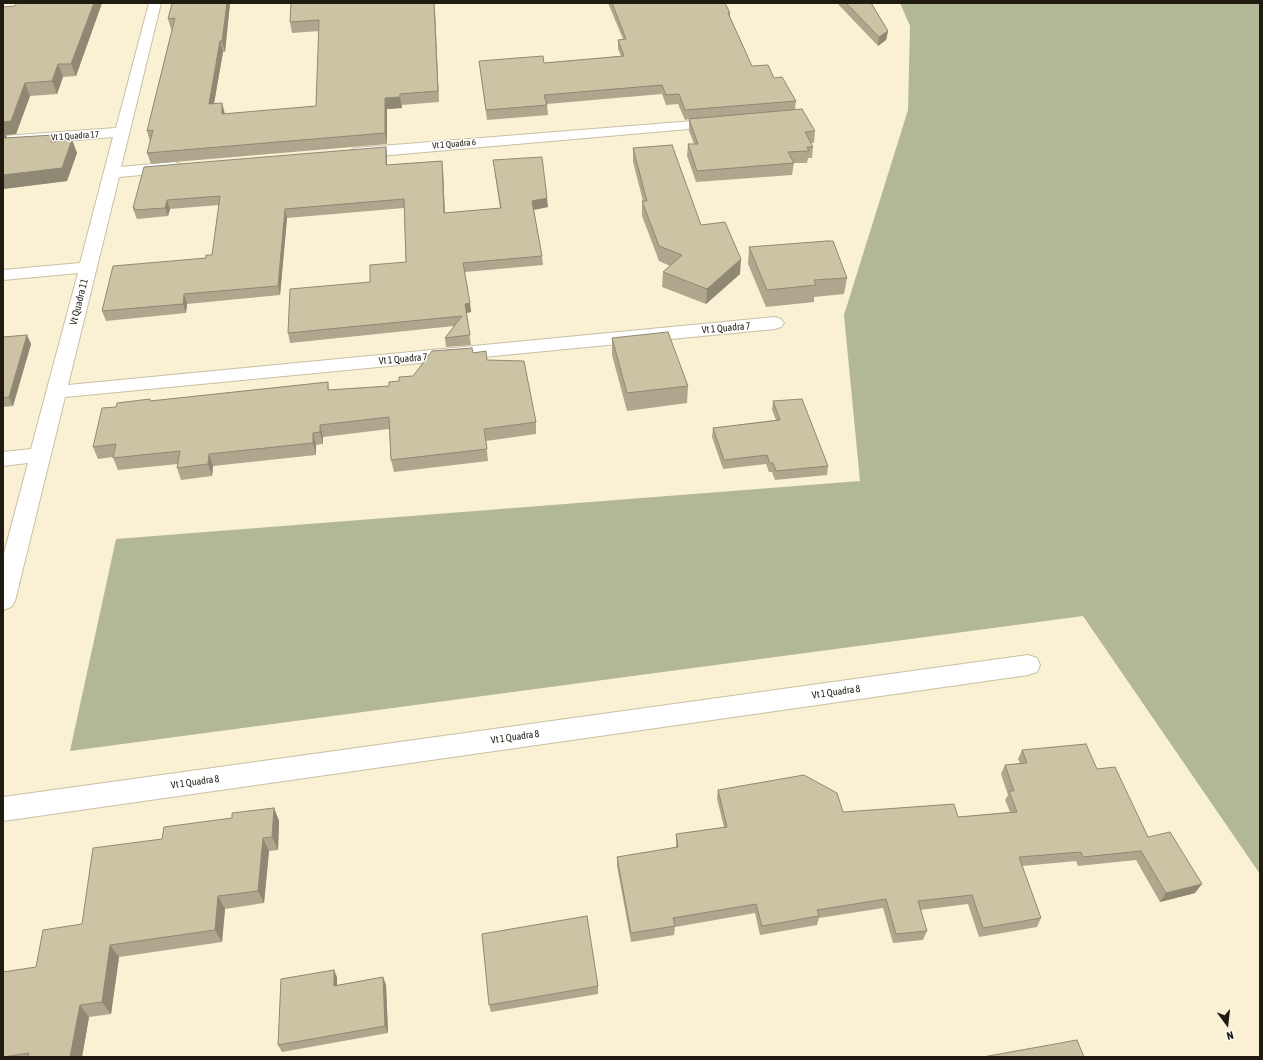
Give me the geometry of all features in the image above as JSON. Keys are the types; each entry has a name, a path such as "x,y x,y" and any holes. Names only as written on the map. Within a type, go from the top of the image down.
{"street":[{"name":"Vt Quadra 11","path":"3,602 155,3"},
{"name":"Vt 1 Quadra 6","path":"343,154 733,122"},
{"name":"Vt 1 Quadra 17","path":"3,141 122,132"},
{"path":"112,173 192,166"},
{"path":"3,275 88,267"},
{"name":"Vt 1 Quadra 7","path":"56,392 774,323"},
{"path":"3,459 40,455"},
{"name":"Vt 1 Quadra 8","path":"3,809 1028,665"}],"green space":[{"path":"900,3 1260,3 1260,874 1083,616 70,751 116,539 860,481 844,315 908,110 910,26"}],"building":[{"path":"17,3 94,3 71,64 58,64 52,81 25,83 11,121 3,122 3,7 15,6"},
{"path":"172,3 227,3 222,41 220,41 209,104 222,103 222,114 316,106 319,20 290,22 291,3 434,3 438,91 400,94 400,97 385,98 385,133 147,153 153,130 147,131 175,18 168,19"},
{"path":"612,3 725,3 752,66 768,65 774,78 782,77 796,101 685,110 679,94 666,95 662,85 544,95 547,105 486,110 479,61 543,56 544,63 624,56 618,40 626,39"},
{"path":"846,3 871,3 888,31 879,37"},
{"path":"802,109 815,131 805,132 813,147 807,147 809,151 788,152 794,163 697,171 688,144 698,144 689,119"},
{"path":"3,134 5,134 4,138 53,135 51,142 72,140 62,168 3,175"},
{"path":"672,145 701,225 725,222 741,259 707,289 663,272 682,255 659,246 642,201 647,201 633,148"},
{"path":"386,147 386,165 442,161 444,213 501,208 493,160 542,157 547,198 532,201 542,256 463,263 470,303 465,304 470,335 445,338 462,316 288,333 290,289 370,282 370,265 406,262 404,199 285,209 278,286 184,294 183,304 102,311 113,266 206,258 206,255 212,255 220,196 167,200 165,208 134,210 135,208 133,208 144,167"},
{"path":"833,241 847,278 814,280 816,285 767,290 749,247"},
{"path":"668,332 688,386 627,393 612,338"},
{"path":"27,335 9,397 3,398 3,337"},
{"path":"472,348 473,353 486,351 487,360 524,361 536,422 484,429 487,449 391,460 389,417 320,425 320,432 313,433 313,443 209,454 208,464 177,468 180,451 113,458 116,444 93,447 102,408 116,407 117,403 150,399 150,401 328,382 328,390 389,386 389,382 399,381 399,377 413,376 432,351"},
{"path":"802,399 828,466 776,471 773,463 770,463 767,455 724,460 713,428 780,420 773,401"},
{"path":"1086,744 1097,769 1115,767 1148,837 1170,832 1202,884 1166,893 1141,851 1083,857 1081,852 1019,857 1041,918 983,928 972,895 918,901 927,931 896,934 886,899 817,910 819,916 762,926 756,904 673,918 675,926 631,933 617,857 678,847 676,834 727,827 718,790 804,775 837,793 843,812 954,804 958,817 1017,812 1009,791 1014,791 1005,765 1027,763 1022,750"},
{"path":"274,808 272,837 263,838 258,891 218,896 215,930 110,945 102,1002 80,1005 70,1057 28,1057 29,1053 3,1057 3,972 36,967 43,930 82,924 93,848 162,839 164,827 232,818 232,813"},
{"path":"587,916 598,986 489,1005 482,934"},
{"path":"334,970 334,986 383,977 385,1026 278,1045 281,979"},
{"path":"1077,1040 1084,1057 983,1057"}]}
